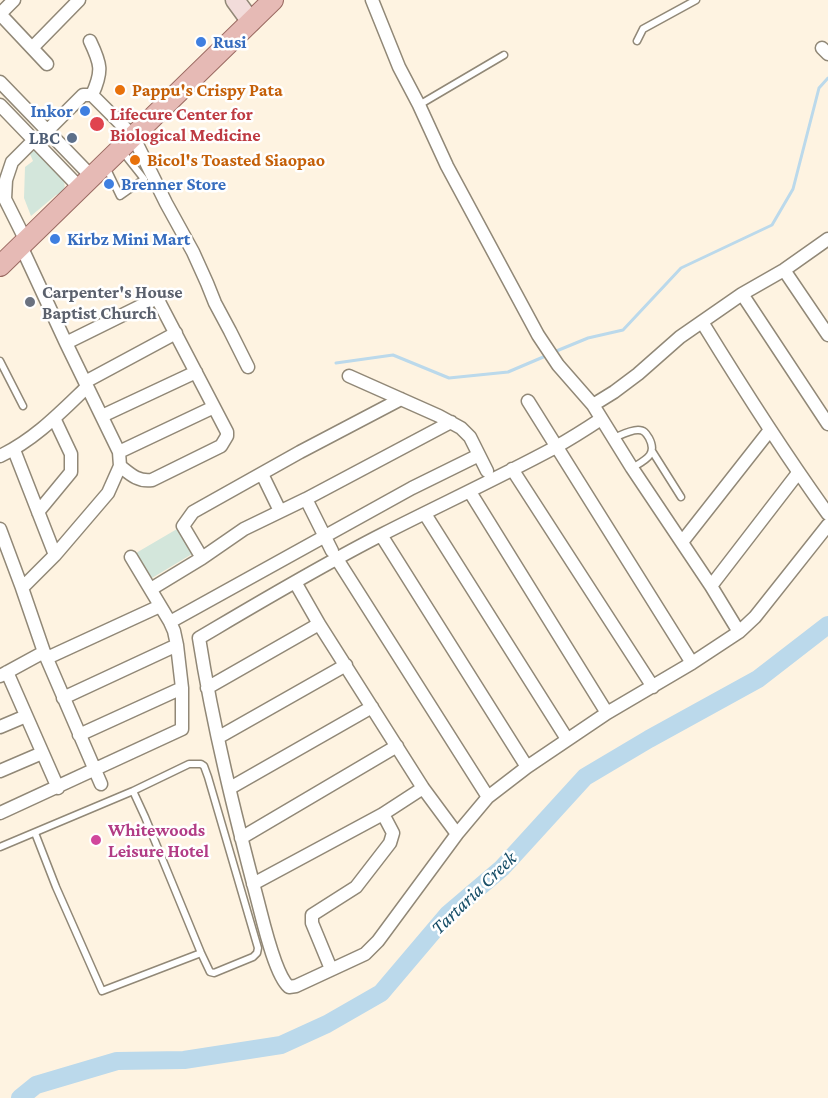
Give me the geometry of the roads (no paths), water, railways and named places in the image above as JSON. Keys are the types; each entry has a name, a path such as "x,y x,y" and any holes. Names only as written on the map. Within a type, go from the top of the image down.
{"main road":[{"path":"0,266 251,22 268,2"}],"street":[{"path":"14,0 0,14 47,64"},
{"path":"32,48 79,0"},
{"path":"235,0 251,22"},
{"path":"372,0 399,67 447,166 538,335 558,365 593,405 739,632"},
{"path":"90,41 100,63 99,76 92,95"},
{"path":"2,88 26,108 92,176"},
{"path":"48,130 83,95 92,95"},
{"path":"92,95 166,203 193,252 215,303 248,367"},
{"path":"0,105 34,140 92,176"},
{"path":"14,120 26,108"},
{"path":"22,588 55,555 108,494 120,466 119,452 66,343 5,199 6,180 12,162 34,140"},
{"path":"593,405 638,374 680,337 742,294 827,243"},
{"path":"784,270 828,335"},
{"path":"742,294 828,424"},
{"path":"66,343 158,298 227,432 221,446 152,480 145,481 131,476 120,466"},
{"path":"702,322 798,473 828,514"},
{"path":"0,456 32,438 86,384 176,333"},
{"path":"102,416 196,372"},
{"path":"349,376 451,422 467,433 487,471"},
{"path":"202,558 183,526 193,512 401,399"},
{"path":"528,401 692,663"},
{"path":"119,452 214,407"},
{"path":"38,512 71,472 71,454 54,418"},
{"path":"601,419 556,447 470,492 335,555 295,582 199,638 207,688 241,838 268,940 282,978 289,987 296,986 365,954 378,941 457,834 488,797 567,739 739,632 755,617 828,525"},
{"path":"150,589 244,530 451,422"},
{"path":"682,542 770,430"},
{"path":"14,450 55,555"},
{"path":"170,622 411,488 479,455"},
{"path":"512,469 652,687"},
{"path":"711,586 798,473"},
{"path":"262,474 280,511"},
{"path":"470,492 607,713"},
{"path":"306,498 335,555 488,797"},
{"path":"425,514 567,739"},
{"path":"0,530 63,698 101,784"},
{"path":"381,535 527,767"},
{"path":"0,813 182,729 182,688 174,631 130,557"},
{"path":"295,582 423,788 457,834"},
{"path":"58,788 26,716 4,674 160,606"},
{"path":"207,688 320,624"},
{"path":"63,698 177,645"},
{"path":"219,737 346,665"},
{"path":"79,735 182,688"},
{"path":"230,788 372,706"},
{"path":"0,727 26,716"},
{"path":"241,838 397,746"},
{"path":"0,771 42,753"},
{"path":"253,884 384,814 423,788"},
{"path":"331,969 312,923 312,915 356,887 390,843 393,833 384,814"}],"lane":[{"path":"637,41 643,28 696,0"},
{"path":"419,105 504,55"},
{"path":"92,176 120,196 144,179 126,142"},
{"path":"0,361 23,406"},
{"path":"614,438 636,430 642,430 647,434 652,451 649,456 632,468"},
{"path":"652,451 681,497"},
{"path":"0,847 133,791 189,764 201,764 206,770 258,948 253,957 214,973 210,972 133,791"},
{"path":"34,833 102,992 201,953"}],"waterway":[{"path":"554,352 588,338 623,330 681,268 772,225 793,189 819,88 828,78"},
{"path":"336,363 393,355 449,378 508,372 548,355"},
{"name":"Tartaria Creek","path":"20,1098 36,1085 117,1061 184,1060 281,1045 327,1024 381,993 448,914 502,868 585,777 758,679 828,625"}],"place":[{"name":"Rusi","path":"201,42"},
{"name":"Pappu's Crispy Pata","path":"120,90"},
{"name":"Inkor","path":"85,111"},
{"name":"Lifecure Center for Biological Medicine","path":"97,124"},
{"name":"LBC","path":"72,138"},
{"name":"Bicol's Toasted Siaopao","path":"135,160"},
{"name":"Brenner Store","path":"109,184"},
{"name":"Kirbz Mini Mart","path":"55,239"},
{"name":"Carpenter's House Baptist Church","path":"30,302"},
{"name":"Whitewoods Leisure Hotel","path":"96,840"}]}
